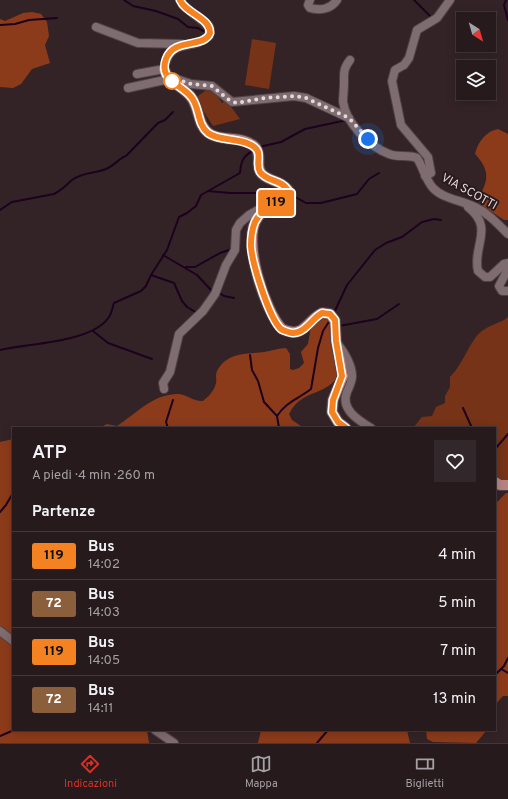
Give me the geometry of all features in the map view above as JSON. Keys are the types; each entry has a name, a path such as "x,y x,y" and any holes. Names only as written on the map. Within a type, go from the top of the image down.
{"main road":[{"path":"166,75 192,97 199,120 209,133 215,137 243,141 257,149 259,154 259,169 262,174 282,183 288,190 286,199 270,206 258,216 254,223 251,246 266,301 275,320 282,330 297,332 301,331 319,315 328,313 335,320 336,341 342,376 333,400 332,412 338,422 345,427"},
{"path":"496,483 500,485 508,485"}],"street":[{"path":"96,27 138,43 183,44 203,40 209,36 209,26 183,5 180,0"},
{"path":"310,0 308,5 310,8 318,10 330,6 337,0"},
{"path":"425,176 431,173 428,157 401,125 392,78 395,70 404,65 409,58 416,30 437,18 450,0"},
{"path":"166,75 168,54 183,44"},
{"path":"349,118 343,102 343,76 344,67 350,60"},
{"path":"137,74 166,75 191,84 212,86 232,102 294,96 306,98 349,118"},
{"path":"128,88 166,75"},
{"name":"VIA SCOTTI","path":"349,118 362,133 381,150 396,156 412,156 417,158 425,176 438,192 483,211 508,234"},
{"path":"459,201 475,213 482,226 482,239 476,258 478,271 485,277 490,277 504,264 508,263"},
{"path":"164,389 163,382 170,372 179,334 203,310 215,294 226,265 235,250 236,230 249,215 270,206"},
{"path":"508,269 499,286 502,291 508,291"},
{"path":"336,341 346,356 352,374 345,397 347,408 356,418 370,427"},
{"path":"0,631 12,640"},
{"path":"156,731 174,743"}],"shaded area":[{"path":"32,12 41,14 47,22 49,36 45,45 50,63 32,69 21,84 13,88 0,87 0,19 5,21 23,13"},
{"path":"252,39 276,43 269,89 245,85"},
{"path":"208,89 213,90 222,103 226,100 240,119 213,126 195,98"},
{"path":"498,129 508,134 508,220 504,220 480,204 478,198 485,186 486,175 480,159 475,154 478,145 483,138 490,132"},
{"path":"508,317 508,482 500,480 496,475 496,427 414,427 422,417 432,416 436,407 445,403 445,396 450,387 450,377 458,368 476,337 488,327"},
{"path":"323,318 329,319 332,325 339,374 328,386 307,396 294,406 289,414 292,420 302,427 101,427 107,424 117,426 152,401 167,395 179,394 203,401 215,386 216,372 221,365 226,360 238,355 286,348 290,354 290,369 293,370 299,368 304,363 301,352 308,344 311,326"},
{"path":"12,439 12,635 0,627 0,442"},
{"path":"506,493 508,493 508,696 503,696 496,704 496,503"},
{"path":"0,635 12,645 12,731 147,731 149,743 0,743"},
{"path":"261,731 407,731 410,743 258,743"},
{"path":"426,731 486,731 476,743 433,742 427,739"}],"waterway":[{"path":"124,0 133,6 156,11 178,19 188,27 198,28 203,31"},
{"path":"414,0 430,16"},
{"path":"506,0 504,5 508,20"},
{"path":"0,25 15,24 29,20 57,18"},
{"path":"0,210 12,202 54,194 81,175 104,170 110,167 126,156 158,123 165,120 173,112"},
{"path":"259,147 281,142 305,129 347,120"},
{"path":"0,350 59,341 89,332 101,326 109,317 114,303 141,291 146,286 151,275 167,250 179,217 196,206 201,195 240,173 243,159 247,154 254,150"},
{"path":"290,194 306,203 321,203 357,194 369,179 379,173"},
{"path":"208,191 230,193 283,193"},
{"path":"334,313 347,285 375,250 386,243 402,237 422,222 434,219 441,220"},
{"path":"186,267 195,267 220,253 232,249"},
{"path":"163,255 197,275 211,290 214,290"},
{"path":"151,275 174,283 182,301 187,307 197,313"},
{"path":"218,292 224,296 234,298"},
{"path":"339,326 377,319 399,304"},
{"path":"279,427 277,416 284,407 311,389 318,348 323,331 330,320"},
{"path":"93,331 108,343 152,359"},
{"path":"250,355 252,370 258,381 264,402 277,416"},
{"path":"168,427 166,422 173,400"},
{"path":"463,408 472,427"},
{"path":"496,448 508,434"},
{"path":"0,512 12,495"},
{"path":"496,674 504,666 508,658"},
{"path":"501,669 508,673"},
{"path":"0,736 12,731"},
{"path":"317,743 327,731"}],"bus line":[{"name":"119","path":"180,0 183,5 209,26 210,33 209,36 203,40 183,44 168,54 164,69 165,75 183,88 192,97 198,112 199,120 209,133 215,137 243,141 252,145 257,149 259,154 259,169 262,174 267,178 282,183 286,186 288,190 288,197 270,206 258,216 254,223 251,246 252,255 266,301 275,320 282,330 293,333 301,331 319,315 326,312 334,318 342,376 333,400 332,412 338,422 345,427"}],"route":[{"path":"172,81 165,75 191,84 212,86 229,100 236,103 265,98 294,96 306,98 349,118 368,139"}]}
